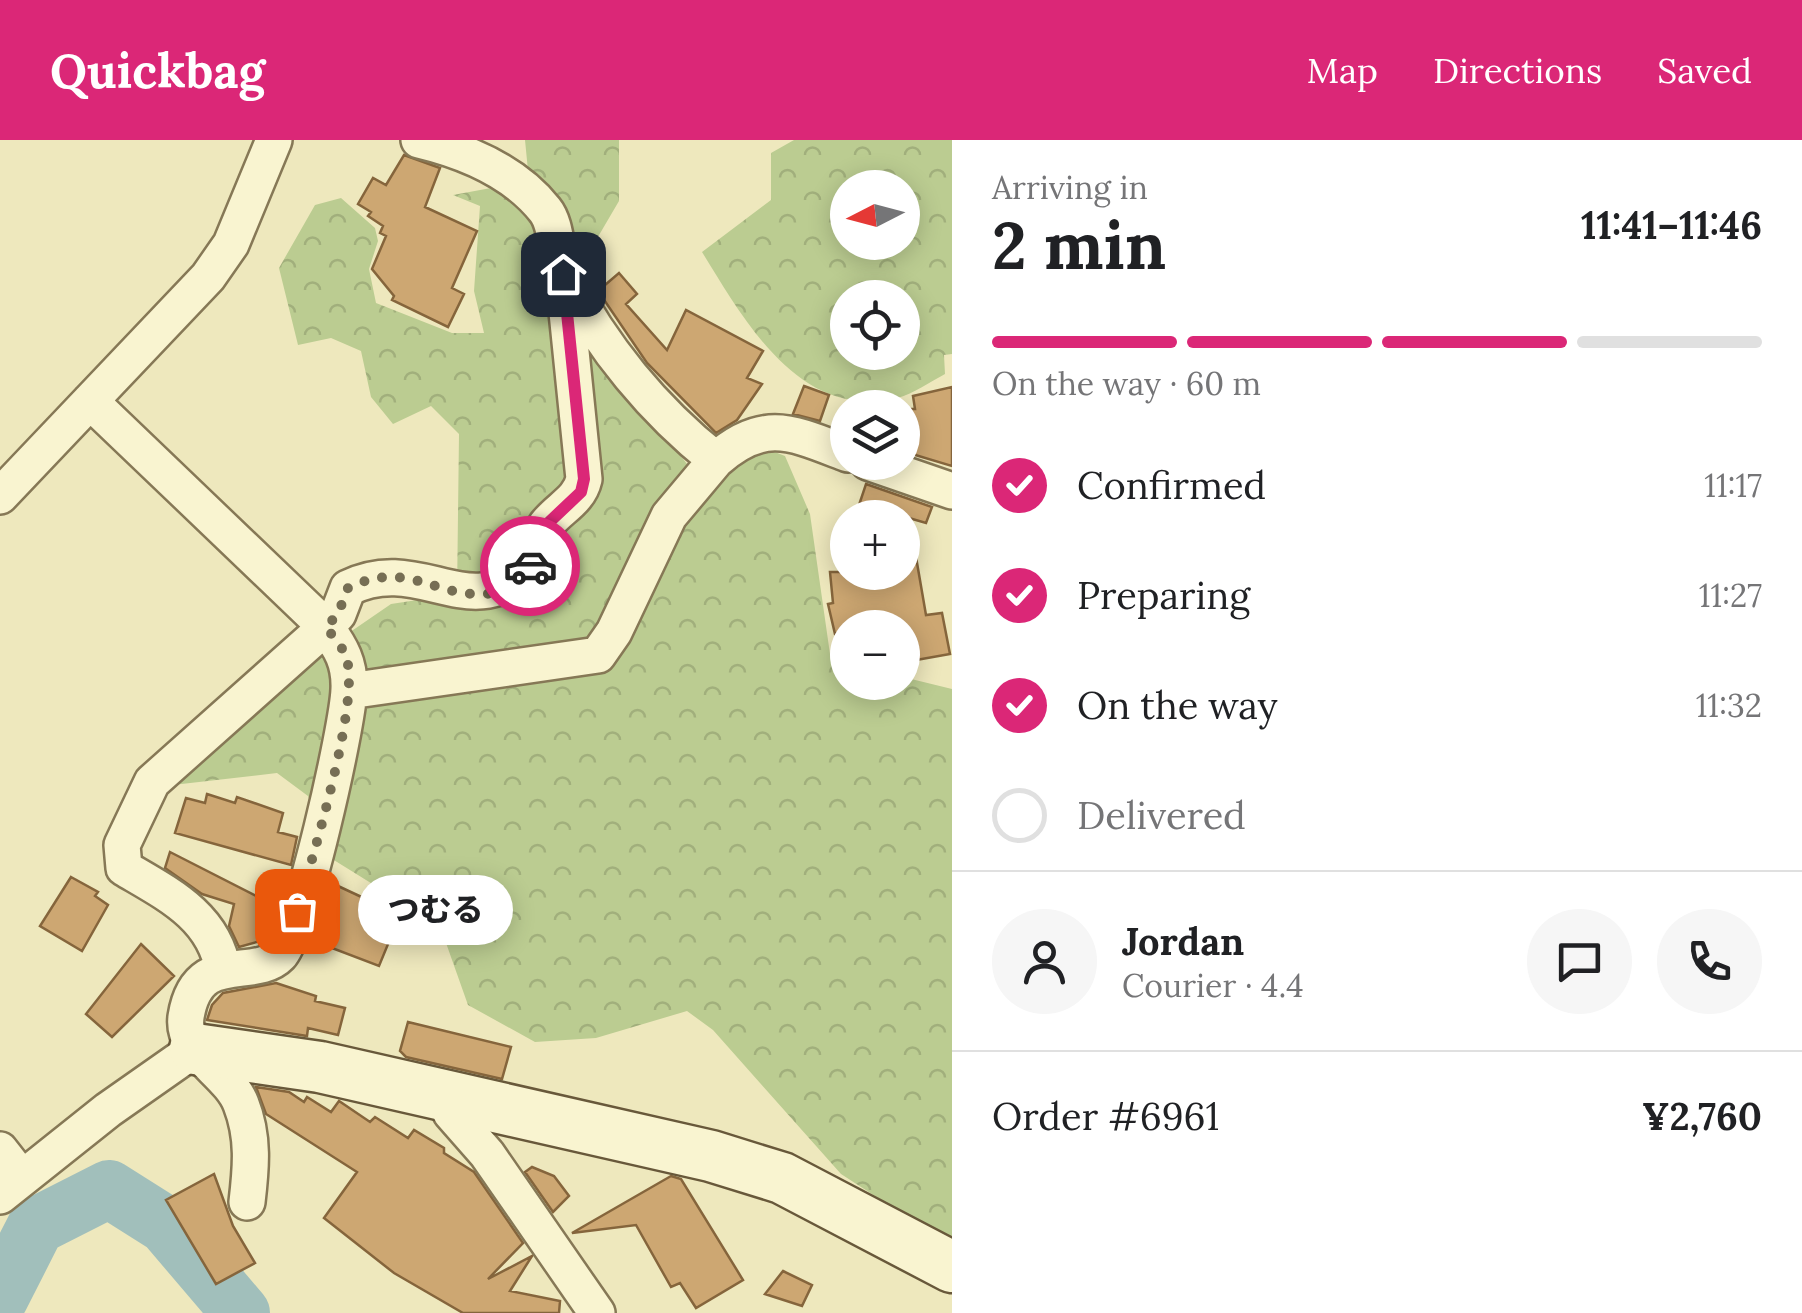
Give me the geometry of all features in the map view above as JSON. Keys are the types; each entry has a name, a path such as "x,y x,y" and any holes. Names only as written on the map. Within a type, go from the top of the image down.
{"street":[{"path":"0,496 208,277 231,244 274,140"},
{"path":"223,970 218,944 206,925 168,893 124,868 122,845 152,782 326,627 338,614 348,588 366,579 402,576 484,594 504,588 533,564 543,528 581,492 584,479 563,274 548,212 492,165 419,140"},
{"path":"563,274 641,391 716,460"},
{"path":"90,401 326,627 347,656 350,692 317,844 290,941 273,960 211,974 193,996 186,1035 195,1050 228,1080 241,1102 252,1156 247,1202"},
{"path":"350,692 598,655 614,632 668,516 738,440 767,431 794,434 830,447"},
{"path":"920,480 952,491"},
{"path":"7,1174 195,1050 320,1067 711,1156 782,1178 952,1267"},
{"path":"453,1097 451,1113 487,1154 597,1313"}],"green space":[{"path":"525,140 619,140 619,201 561,300 687,464 720,467 757,445 785,456 810,514 830,654 830,700 920,700 920,681 952,689 952,1246 841,1174 713,1030 687,1011 596,1038 535,1042 468,1005 440,926 329,857 308,796 277,773 164,786 273,685 391,604 457,594 459,434 431,406 393,424 371,397 361,351 331,338 298,345 279,268 315,205 341,198 375,228 378,241 369,269 376,303 452,333 484,333 474,291 480,206 453,195 529,181"},
{"path":"794,140 952,140 952,354 944,355 945,374 917,390 830,390 830,394 804,380 779,359 737,307 702,252 771,200 771,153"}],"building":[{"path":"404,155 440,168 425,207 477,231 452,288 464,294 448,327 392,300 394,296 372,269 386,236 380,233 383,226 368,216 371,212 358,204 373,178 386,185"},
{"path":"619,273 637,294 626,304 667,350 686,310 763,351 747,378 762,384 737,420 716,433 647,363 598,291"},
{"path":"804,386 829,395 820,421 793,414"},
{"path":"952,387 952,466 920,456 920,394"},
{"path":"866,484 912,500 861,500"},
{"path":"920,503 932,507 926,523 920,521"},
{"path":"920,580 926,615 942,613 950,654 920,659 920,610 830,613 828,604 833,603 832,590 920,590"},
{"path":"207,794 235,803 237,797 283,813 278,832 297,837 291,865 175,833 186,798 205,803"},
{"path":"170,852 278,907 264,940 239,947 229,926 234,904 202,894 165,868"},
{"path":"71,877 98,892 95,896 108,905 82,951 40,926"},
{"path":"338,886 400,915 379,966 311,940"},
{"path":"141,944 174,976 112,1037 86,1014"},
{"path":"276,983 316,996 315,1001 345,1008 338,1035 308,1028 307,1036 207,1020 212,1005 223,993"},
{"path":"408,1022 511,1047 502,1079 406,1057 400,1051"},
{"path":"256,1087 289,1092 304,1102 307,1097 331,1112 339,1101 370,1122 375,1117 408,1138 414,1130 444,1148 444,1153 474,1172 523,1243 488,1279 532,1256 510,1291 560,1301 559,1313 463,1313 394,1273 324,1218 357,1172 266,1114"},
{"path":"532,1167 554,1176 569,1196 553,1212 525,1172"},
{"path":"214,1174 233,1226 255,1263 216,1284 166,1200"},
{"path":"671,1176 681,1179 743,1280 696,1308 680,1283 671,1287 636,1225 572,1233"},
{"path":"783,1271 812,1285 802,1306 765,1294"}],"waterway":[{"path":"0,1297 36,1226 109,1189 166,1225 241,1313"}],"way so far":[{"path":"297,911 317,844 350,692 347,656 326,627 338,614 348,588 366,579 402,576 484,594 504,588 530,566"}],"place":[{"name":"つむる","path":"297,911"}],"route":[{"path":"530,566 543,528 581,492 584,479 563,274"}]}
